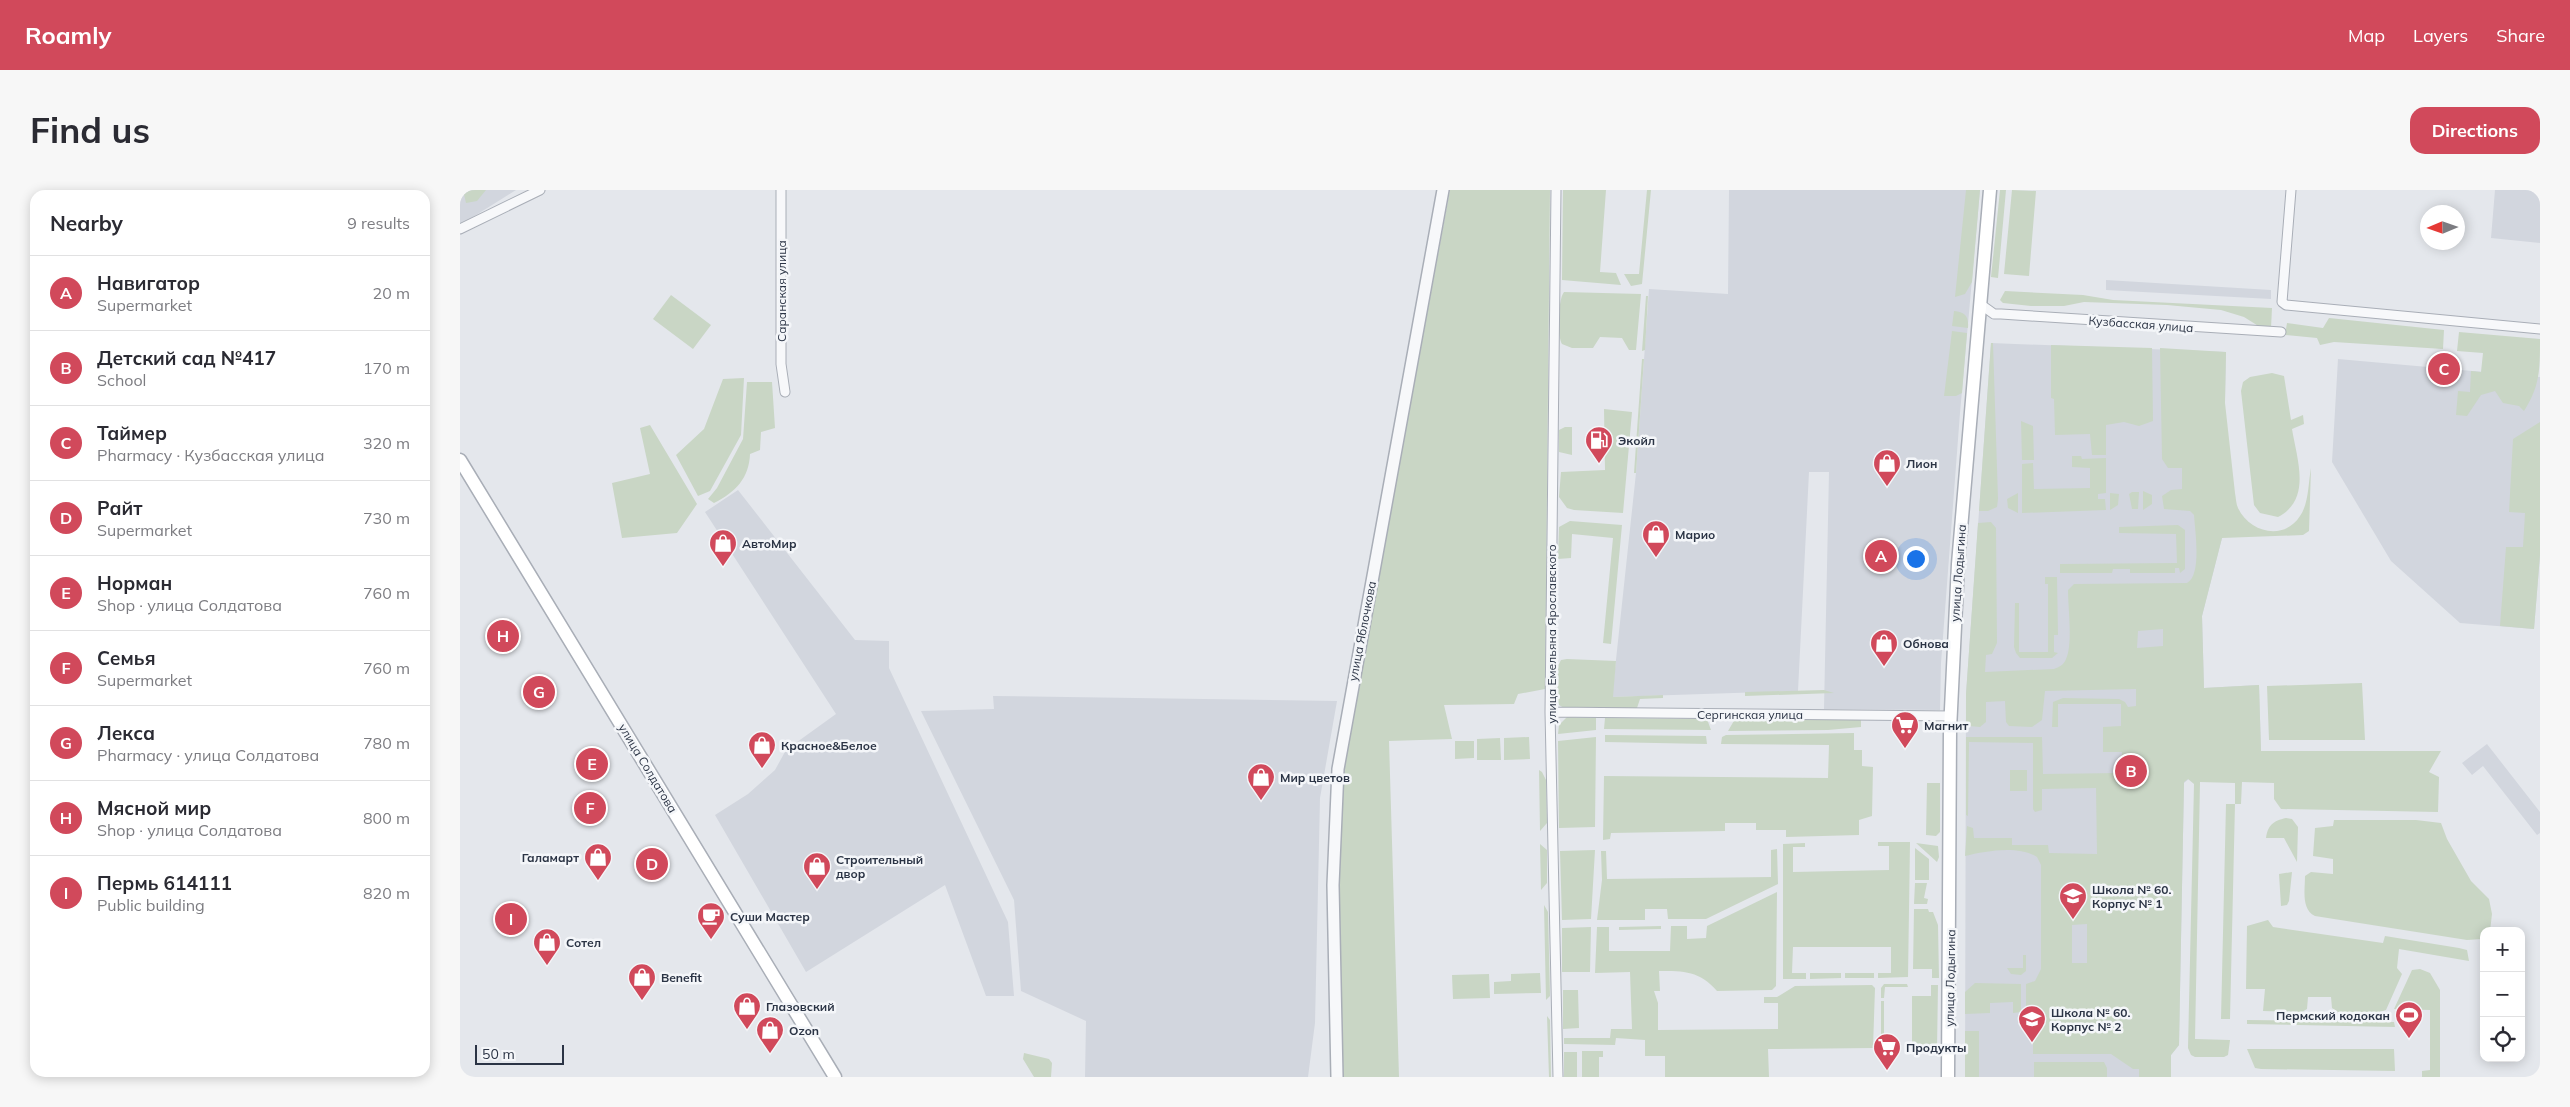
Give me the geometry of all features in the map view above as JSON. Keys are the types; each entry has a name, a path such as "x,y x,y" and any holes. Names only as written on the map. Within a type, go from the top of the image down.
{"main road":[{"name":"улица Лодыгина","path":"1948,1077 1951,716 1958,564 1990,190"},
{"name":"улица Солдатова","path":"460,460 835,1077"}],"street":[{"path":"460,229 540,190"},
{"name":"Саранская улица","path":"781,190 781,364 785,392"},
{"name":"улица Яблочкова","path":"1337,1077 1333,886 1338,769 1443,190"},
{"name":"улица Емельяна Ярославского","path":"1556,190 1550,712 1558,1077"},
{"path":"2291,190 2282,302 2286,305 2540,330"},
{"name":"Кузбасская улица","path":"1980,304 1994,314 2281,332"},
{"name":"Сергинская улица","path":"1550,712 1951,716"}],"shaded area":[{"path":"460,190 516,190 460,225"},
{"path":"1729,190 1980,190 1960,413 1941,663 1940,710 1824,709 1829,472 1809,472 1798,691 1612,697 1636,473 1649,289 1728,294"},
{"path":"2495,190 2540,190 2540,243 2491,238"},
{"path":"2106,280 2271,290 2271,299 2106,290"},
{"path":"1991,343 2226,352 2222,538 2202,616 2204,688 2259,685 2261,751 2198,771 2184,783 2179,1045 2171,1055 2171,1077 1965,1077 1966,694"},
{"path":"2338,359 2540,377 2540,555 2534,629 2460,623 2391,561 2332,462"},
{"path":"738,490 855,640 889,641 889,668 1008,922 1014,996 986,996 945,885 806,972 715,815 748,794 775,770 786,750 836,714 705,512"},
{"path":"993,696 1337,701 1320,798 1315,1023 1308,1077 1085,1077 1086,1021 1021,991 1014,900 921,711 994,709"},
{"path":"2487,744 2540,812 2540,833 2537,835 2483,766 2472,775 2462,763"}],"green space":[{"path":"463,190 486,190 477,201 466,203"},
{"path":"1450,190 1550,190 1545,689 1518,694 1514,704 1444,705 1452,739 1389,741 1399,1077 1342,1077 1339,874 1342,793 1346,752"},
{"path":"1563,190 1606,190 1600,272 1616,273 1621,285 1562,280"},
{"path":"1647,190 1651,190 1642,284 1631,286 1624,274 1639,274"},
{"path":"1966,190 1980,190 1972,282 1965,294 1955,297"},
{"path":"2000,190 2006,190 1998,278 1991,277"},
{"path":"2012,190 2036,191 2029,276 2004,274"},
{"path":"2005,291 2083,295 2113,300 2272,308 2271,328 2260,327 2244,317 2221,310 2167,305 2084,302 2064,306 2031,306 2003,303 2000,300"},
{"path":"1564,292 1641,294 1636,350 1629,350 1622,338 1600,337 1593,348 1572,348 1562,344 1559,333 1559,318 1560,302"},
{"path":"671,295 711,325 693,349 653,319"},
{"path":"1646,296 1648,296 1645,350 1642,351"},
{"path":"1954,311 1965,315 1968,320 1968,328 1952,326"},
{"path":"2329,318 2444,330 2443,349 2334,342 2320,345 2317,338 2285,335 2287,323 2323,328"},
{"path":"1952,331 1967,333 1962,393 1956,396 1944,396"},
{"path":"2459,332 2540,339 2538,377 2533,394 2524,411 2519,406 2503,403 2495,391 2481,395 2467,416 2456,415 2458,391 2470,392 2471,371 2481,372 2483,353 2457,351"},
{"path":"1991,343 1993,343 1998,499 1997,507 1988,511 1979,511"},
{"path":"2051,345 2152,348 2153,421 2139,426 2124,422 2106,425 2106,455 2092,455 2090,434 2055,435 2054,399 2051,398"},
{"path":"2160,348 2226,352 2225,403 2236,501 2243,517 2250,523 2268,531 2285,529 2293,524 2300,516 2305,505 2311,468 2309,531 2303,535 2222,538 2202,616 2204,688 2259,685 2261,751 2441,751 2429,772 2439,777 2438,812 2281,809 2274,799 2274,783 2242,782 2241,804 2235,804 2235,783 2200,782 2195,1039 2230,1040 2228,1055 2224,1057 2195,1057 2191,1055 2188,1048 2194,784 2188,779 2184,782 2179,1045 2171,1055 2171,1077 2139,1077 2139,1069 2133,1069 2111,1054 2033,1054 2033,1032 2030,1027 2026,1026 2026,984 2035,981 2041,969 2041,865 2037,857 2021,851 2002,850 1965,856 1967,826 1973,828 1974,838 2012,838 2012,845 2048,845 2049,853 2097,854 2096,788 2042,789 2042,810 2035,812 2033,809 2033,743 1969,742 1968,816 1966,815 1966,737 2042,737 2043,774 2121,773 2122,752 2103,752 2103,727 2121,726 2121,704 2058,704 2058,727 2052,727 2053,702 2063,698 2119,699 2125,702 2128,707 2136,706 2136,689 2045,691 2042,720 2032,727 2009,726 2006,722 2005,701 1986,702 1986,722 1980,727 1969,726 1966,721 1966,694 1978,523 1991,522 1996,528 1997,643 1992,654 1986,655 1985,672 2054,669 2064,663 2068,652 2070,635 2068,590 2074,584 2187,583 2192,578 2196,562 2194,515 2190,511 2164,509 2162,496 2171,490 2182,489 2182,468 2168,468 2162,459","holes":["2163,629 2163,646 2137,648 2138,631","2087,924 2087,963 2072,963 2072,925"]},
{"path":"1642,359 1644,359 1636,473 1634,473"},
{"path":"2272,373 2284,376 2291,420 2303,415 2304,424 2292,429 2299,466 2299,489 2289,509 2278,517 2260,513 2254,505 2241,391 2243,382 2250,377"},
{"path":"744,378 741,435 710,491 698,496 676,455 704,429 723,379"},
{"path":"747,382 772,382 775,428 761,432 760,450 750,454 744,477 735,489 714,503 708,499 717,488 743,439"},
{"path":"1604,409 1632,412 1623,513 1574,510 1567,508 1559,497 1561,472 1605,470"},
{"path":"2021,421 2033,426 2034,460 2022,460"},
{"path":"2540,422 2540,555 2534,629 2500,626 2506,547 2523,547 2525,513 2509,512 2513,439"},
{"path":"650,425 697,504 677,533 622,538 612,483 650,474 640,428"},
{"path":"1565,427 1572,427 1572,455 1559,452 1559,430"},
{"path":"2072,456 2081,456 2082,459 2106,458 2106,493 2098,494 2098,499 2105,499 2106,510 2022,513 2022,464 2033,463 2034,489 2090,488 2090,468 2072,467"},
{"path":"2143,491 2152,495 2152,504 2143,510"},
{"path":"2139,492 2138,509 2132,509 2129,494"},
{"path":"2018,493 2018,513 2008,508 2007,499"},
{"path":"2110,493 2119,494 2118,505 2110,510"},
{"path":"1570,521 1622,525 1611,644 1603,643 1613,538 1572,534 1571,558 1558,559 1559,527"},
{"path":"2178,525 2185,530 2185,569 2180,573 2179,568 2175,568 2175,573 2130,573 2130,569 2113,569 2112,573 2060,573 2060,564 2177,563 2176,534 2119,533 2119,527"},
{"path":"2045,577 2057,577 2058,635 2054,635 2054,652 2058,653 2052,658 2020,658 2014,647 2015,603 2019,603 2019,652 2048,652 2048,584 2045,584"},
{"path":"1561,660 1616,661 1613,697 1663,695 1663,698 1640,699 1637,708 1564,708 1559,705 1557,700 1558,666"},
{"path":"2362,683 2365,740 2269,740 2267,686"},
{"path":"1824,690 1834,693 1745,696 1745,692"},
{"path":"1567,717 1596,718 1596,730 1558,734 1559,725"},
{"path":"1605,718 1707,719 1711,730 1604,729"},
{"path":"1735,719 1861,720 1861,727 1828,730 1728,731"},
{"path":"1854,733 1854,750 1862,750 1862,766 1873,767 1872,816 1859,820 1859,835 1786,837 1786,830 1756,830 1756,823 1725,823 1725,831 1611,833 1610,839 1603,840 1604,776 1828,778 1829,745 1721,744 1722,737 1726,735"},
{"path":"1605,735 1706,736 1707,744 1605,742"},
{"path":"1529,737 1530,759 1504,760 1504,738"},
{"path":"1596,737 1595,827 1559,828 1558,741"},
{"path":"1500,738 1501,760 1477,760 1477,739"},
{"path":"1455,741 1474,741 1474,758 1455,759"},
{"path":"1539,770 1546,780 1547,823 1540,831"},
{"path":"2010,770 2027,770 2027,791 2010,791"},
{"path":"1927,783 1940,783 1940,832 1936,836 1926,835"},
{"path":"2226,804 2235,804 2230,1019 2221,1019"},
{"path":"2286,818 2292,819 2298,827 2297,862 2284,838 2266,838 2272,824"},
{"path":"2334,820 2416,820 2441,823 2447,839 2471,881 2489,899 2492,914 2490,927 2480,927 2480,939 2467,940 2315,916 2306,904 2305,876 2311,872 2333,874 2333,859 2313,856 2315,828 2333,826"},
{"path":"1878,842 1910,842 1908,977 1878,978 1878,973 1891,973 1891,947 1793,947 1792,973 1806,973 1806,979 1783,979 1783,844 1805,843 1805,847 1793,847 1793,872 1889,870 1889,846 1878,846"},
{"path":"1916,843 1938,846 1939,857 1937,862"},
{"path":"1540,844 1547,850 1547,883 1541,890"},
{"path":"1915,848 1929,859 1929,880 1915,880"},
{"path":"1777,849 1778,884 1706,919 1668,919 1667,909 1645,909 1645,920 1597,920 1602,880 1601,851 1606,851 1607,879 1771,877 1771,850"},
{"path":"1595,850 1591,919 1562,920 1560,851"},
{"path":"2292,872 2289,901 2287,905 2281,906 2279,874"},
{"path":"1915,883 1927,883 1924,898 1928,899 1927,904 1914,904"},
{"path":"1777,892 1776,986 1772,990 1717,991 1711,984 1698,976 1684,972 1659,971 1660,991 1654,991 1658,1003 1658,1030 1778,1029 1778,1003 1764,1003 1764,997 1777,997 1795,986 1872,985 1875,988 1873,1048 1768,1049 1769,1077 1665,1077 1665,1056 1645,1056 1645,1040 1616,1038 1615,1045 1564,1044 1564,1038 1610,1038 1611,1029 1632,1029 1630,972 1595,973 1597,927 1609,927 1609,951 1670,951 1671,926 1687,926 1687,939 1706,938 1707,926"},
{"path":"1544,905 1548,912 1550,996 1546,1000"},
{"path":"1914,909 1928,909 1929,912 1933,912 1938,925 1939,978 1932,978 1932,969 1913,969"},
{"path":"2268,920 2273,927 2383,943 2385,936 2459,948 2467,950 2469,961 2399,949 2397,968 2402,974 2386,1010 2380,1012 2338,1012 2332,1008 2331,997 2308,997 2307,1009 2302,1012 2263,1011 2265,989 2246,989 2247,926"},
{"path":"1661,926 1661,929 1619,930 1619,927"},
{"path":"1591,927 1590,972 1562,972 1562,928"},
{"path":"2023,955 2026,955 2026,971 2021,975 2011,974 2007,968 2023,968"},
{"path":"2420,969 2430,973 2440,990 2440,1077 2422,1077 2422,1071 2430,1070 2430,1010 2394,1009 2412,970"},
{"path":"1540,973 1541,993 1494,994 1494,982 1511,981 1511,974"},
{"path":"1810,973 1841,973 1841,978 1810,979"},
{"path":"1845,973 1874,973 1874,978 1845,978"},
{"path":"1489,974 1490,998 1453,999 1452,975"},
{"path":"1975,983 2021,984 2021,1012 2013,1013 2013,1002 1990,1003 1990,1013 1965,1014 1965,992"},
{"path":"1884,984 1907,984 1908,987 1885,987 1884,998 1881,998 1881,988"},
{"path":"1931,985 1938,985 1937,1049 1912,1049 1912,996 1931,996"},
{"path":"1563,990 1578,990 1579,1028 1563,1029"},
{"path":"1881,1001 1884,1001 1884,1036 1881,1036"},
{"path":"1547,1016 1550,1020 1551,1077 1549,1077"},
{"path":"2247,1020 2394,1022 2395,1027 2247,1024"},
{"path":"1965,1031 1979,1031 1979,1077 1965,1077"},
{"path":"2247,1049 2394,1049 2395,1071 2261,1069 2255,1068"},
{"path":"1582,1051 1603,1051 1603,1057 1599,1057 1599,1077 1582,1077"},
{"path":"1564,1052 1577,1052 1577,1077 1564,1077"},
{"path":"1024,1053 1049,1059 1052,1063 1051,1077 1034,1077 1023,1059"},
{"path":"2034,1062 2104,1062 2107,1068 2107,1077 2034,1077"}],"place":[{"name":"Таймер","path":"2444,369"},
{"name":"Экойл","path":"1599,464"},
{"name":"Лион","path":"1887,487"},
{"name":"Навигатор","path":"1881,556"},
{"name":"Марио","path":"1656,558"},
{"name":"АвтоМир","path":"723,567"},
{"name":"Мясной мир","path":"503,636"},
{"name":"Обнова","path":"1884,667"},
{"name":"Лекса","path":"539,692"},
{"name":"Магнит","path":"1905,749"},
{"name":"Норман","path":"592,764"},
{"name":"Красное&Белое","path":"762,769"},
{"name":"Детский сад №417","path":"2131,771"},
{"name":"Мир цветов","path":"1261,801"},
{"name":"Семья","path":"590,808"},
{"name":"Райт","path":"652,864"},
{"name":"Галамарт","path":"598,881"},
{"name":"Строительный двор","path":"817,890"},
{"name":"Пермь 614111","path":"511,919"},
{"name":"Школа № 60. Корпус № 1","path":"2073,920"},
{"name":"Суши Мастер","path":"711,940"},
{"name":"Сотел","path":"547,966"},
{"name":"Benefit","path":"642,1001"},
{"name":"Глазовский","path":"747,1030"},
{"name":"Пермский кодокан","path":"2409,1039"},
{"name":"Школа № 60. Корпус № 2","path":"2032,1043"},
{"name":"Ozon","path":"770,1054"},
{"name":"Продукты","path":"1887,1071"}]}
